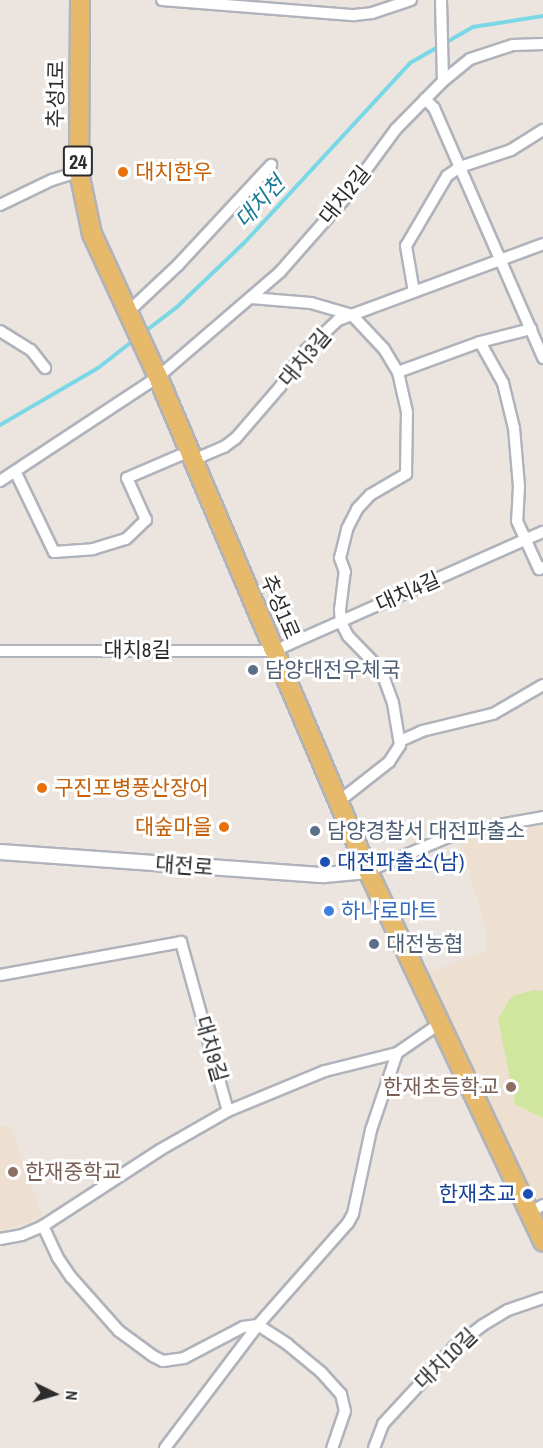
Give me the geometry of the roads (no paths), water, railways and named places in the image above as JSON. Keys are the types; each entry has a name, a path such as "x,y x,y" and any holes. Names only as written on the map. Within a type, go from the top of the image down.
{"main road":[{"name":"추성1로","path":"80,0 79,172 92,234 158,377 368,871 439,1024 536,1209 543,1242"}],"street":[{"path":"162,0 354,15 372,13 411,0"},
{"path":"441,4 443,81"},
{"name":"대치2길","path":"158,377 280,272 324,222 396,129 443,81 470,59 486,52 513,45 543,44"},
{"path":"425,99 434,108 543,358"},
{"path":"414,292 406,246 447,176 460,167 511,150 543,130"},
{"path":"128,312 178,265 271,165"},
{"path":"0,206 52,180 79,172"},
{"name":"대치3길","path":"15,471 54,552 93,549 126,539 146,520 127,478 224,447 237,438 280,387 304,352 338,320 543,244"},
{"path":"251,298 311,303 352,315 384,349 398,372 407,412 406,474 370,495 357,509 347,529 340,558 345,572 339,610 341,622 348,636 381,670 393,703 400,741 396,754 389,762 338,802"},
{"path":"398,372 480,342 531,329"},
{"path":"0,332 31,350 45,368"},
{"path":"480,342 503,383 514,428 519,486 516,516 524,540 539,569 543,567"},
{"path":"0,481 158,377"},
{"name":"대치4길","path":"273,651 543,532"},
{"name":"대치8길","path":"0,651 273,651"},
{"path":"400,741 422,731 493,714 543,685"},
{"path":"368,871 460,832 543,817"},
{"name":"대전로","path":"0,852 324,875 368,871"},
{"name":"대치9길","path":"0,975 181,942 228,1112 325,1071 397,1053 439,1024"},
{"path":"165,1448 258,1325 348,1223 353,1214 371,1130 397,1053"},
{"path":"0,1239 22,1235 43,1226 160,1150 228,1112"},
{"path":"43,1226 58,1258 71,1276 119,1331 153,1356 163,1360 184,1358 243,1327 258,1325 287,1344 321,1372 342,1394 345,1411 332,1448"},
{"name":"대치10길","path":"374,1448 383,1424 454,1347 508,1310 543,1298"}],"waterway":[{"name":"대치천","path":"143,333 177,307 245,242 410,63 473,27 543,16"},
{"name":"대치천","path":"0,425 98,368 134,340"}],"place":[{"name":"대치한우","path":"123,172"},
{"name":"담양대전우체국","path":"253,670"},
{"name":"구진포병풍산장어","path":"42,788"},
{"name":"대숲마을","path":"224,827"},
{"name":"담양경찰서 대전파출소","path":"315,831"},
{"name":"대전파출소(남)","path":"325,862"},
{"name":"하나로마트","path":"329,911"},
{"name":"대전농협","path":"374,944"},
{"name":"한재초등학교","path":"511,1087"},
{"name":"한재중학교","path":"13,1172"},
{"name":"한재초교","path":"528,1194"}]}
